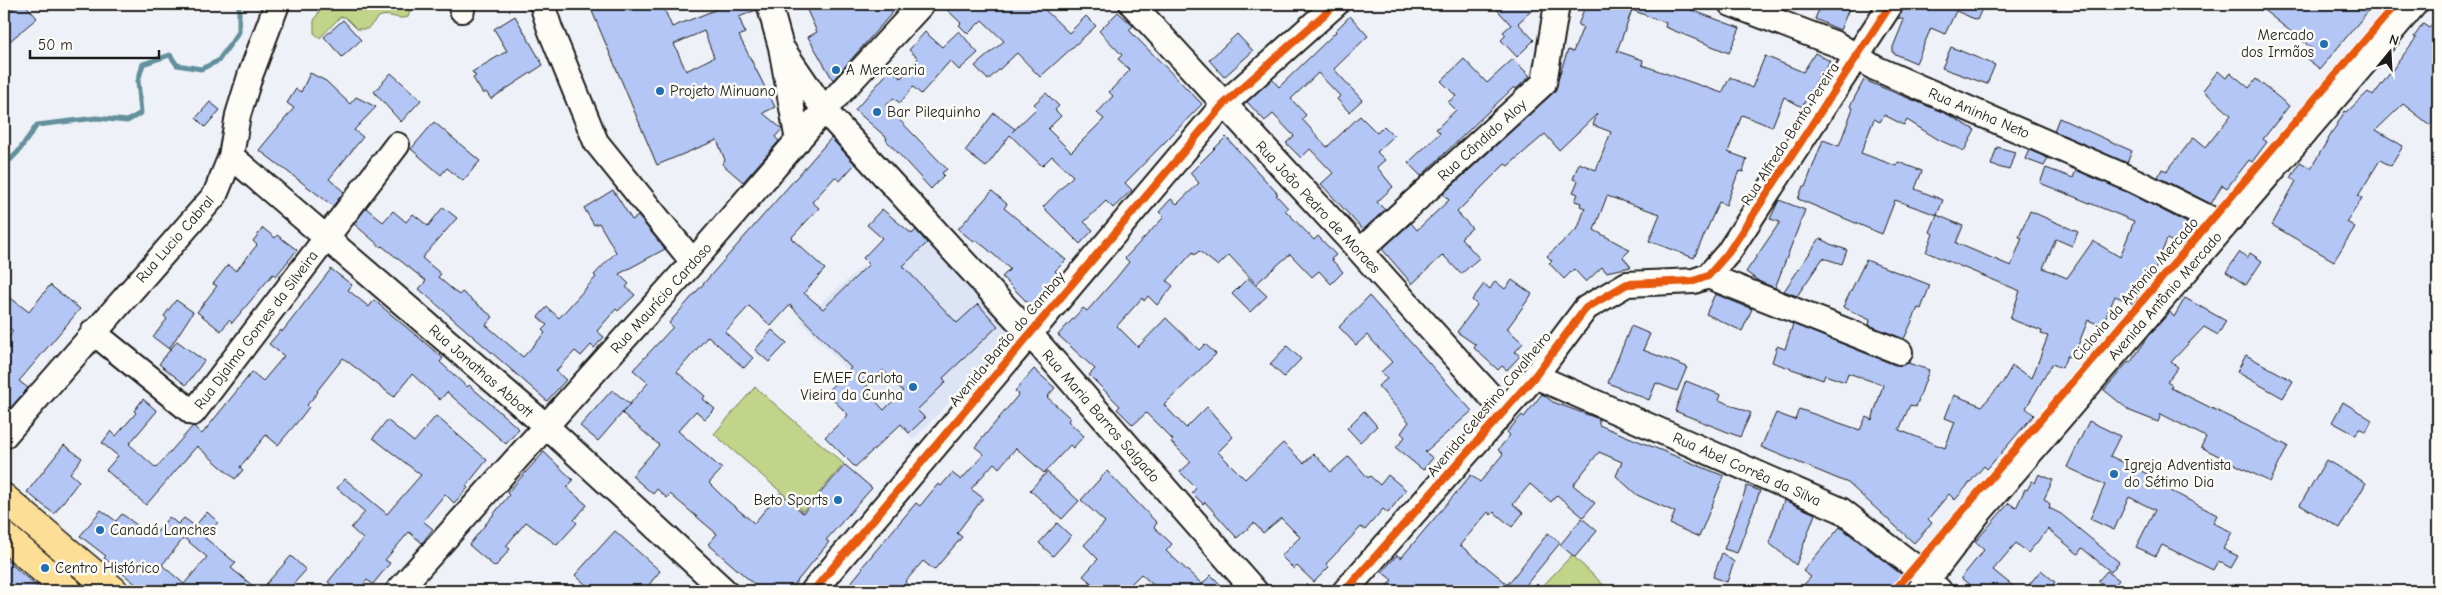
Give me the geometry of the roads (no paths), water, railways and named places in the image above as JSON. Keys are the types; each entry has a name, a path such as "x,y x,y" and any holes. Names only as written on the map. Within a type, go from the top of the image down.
{"main road":[{"path":"4,498 114,591"},
{"path":"32,521 8,540 68,591"}],"street":[{"name":"Rua Lucio Cabral","path":"4,436 93,332 215,195 231,156 238,115 278,4"},
{"path":"542,4 550,29 596,142 693,262"},
{"path":"769,4 781,47 798,140"},
{"name":"Rua Maurício Cardoso","path":"398,591 693,262 824,110 922,4"},
{"name":"Rua João Pedro de Moraes","path":"1132,4 1223,105 1360,251 1504,411"},
{"name":"Avenida Barão do Cambay","path":"812,591 1223,105 1336,4"},
{"name":"Rua Cândido Aloy","path":"1360,251 1544,83 1558,4"},
{"name":"Rua Aninha Neto","path":"1731,4 1836,44 1875,68 2135,181 2204,215 2224,228"},
{"name":"Rua Alfredo Bento Pereira","path":"1708,276 1728,254 1891,4"},
{"name":"Avenida Antônio Mercado","path":"1930,588 1977,515 2415,4"},
{"name":"Rua Maria Barros Salgado","path":"781,47 824,110 1030,334 1255,591"},
{"name":"Rua Djalma Gomes da Silveira","path":"93,332 193,413 397,145"},
{"name":"Rua Jonathas Abbott","path":"231,156 546,426 725,591"},
{"path":"1708,276 1900,352"},
{"name":"Avenida Celestino Cavalheiro","path":"1345,591 1535,376 1586,308 1627,284 1694,280 1708,276"},
{"name":"Rua Abel Corrêa da Silva","path":"1535,376 1841,510 1930,588"}],"waterway":[{"path":"4,166 18,152 37,125 96,118 127,121 141,113 138,81 143,64 170,55 177,65 201,69 218,61 239,32 239,4"}],"place":[{"name":"Mercado dos Irmãos","path":"2324,44"},
{"name":"A Mercearia","path":"836,70"},
{"name":"Projeto Minuano","path":"660,91"},
{"name":"Bar Pilequinho","path":"877,112"},
{"name":"EMEF Carlota Vieira da Cunha","path":"913,387"},
{"name":"Igreja Adventista do Sétimo Dia","path":"2114,474"},
{"name":"Beto Sports","path":"838,500"},
{"name":"Canadá Lanches","path":"100,530"},
{"name":"Centro Histórico","path":"45,568"}]}
